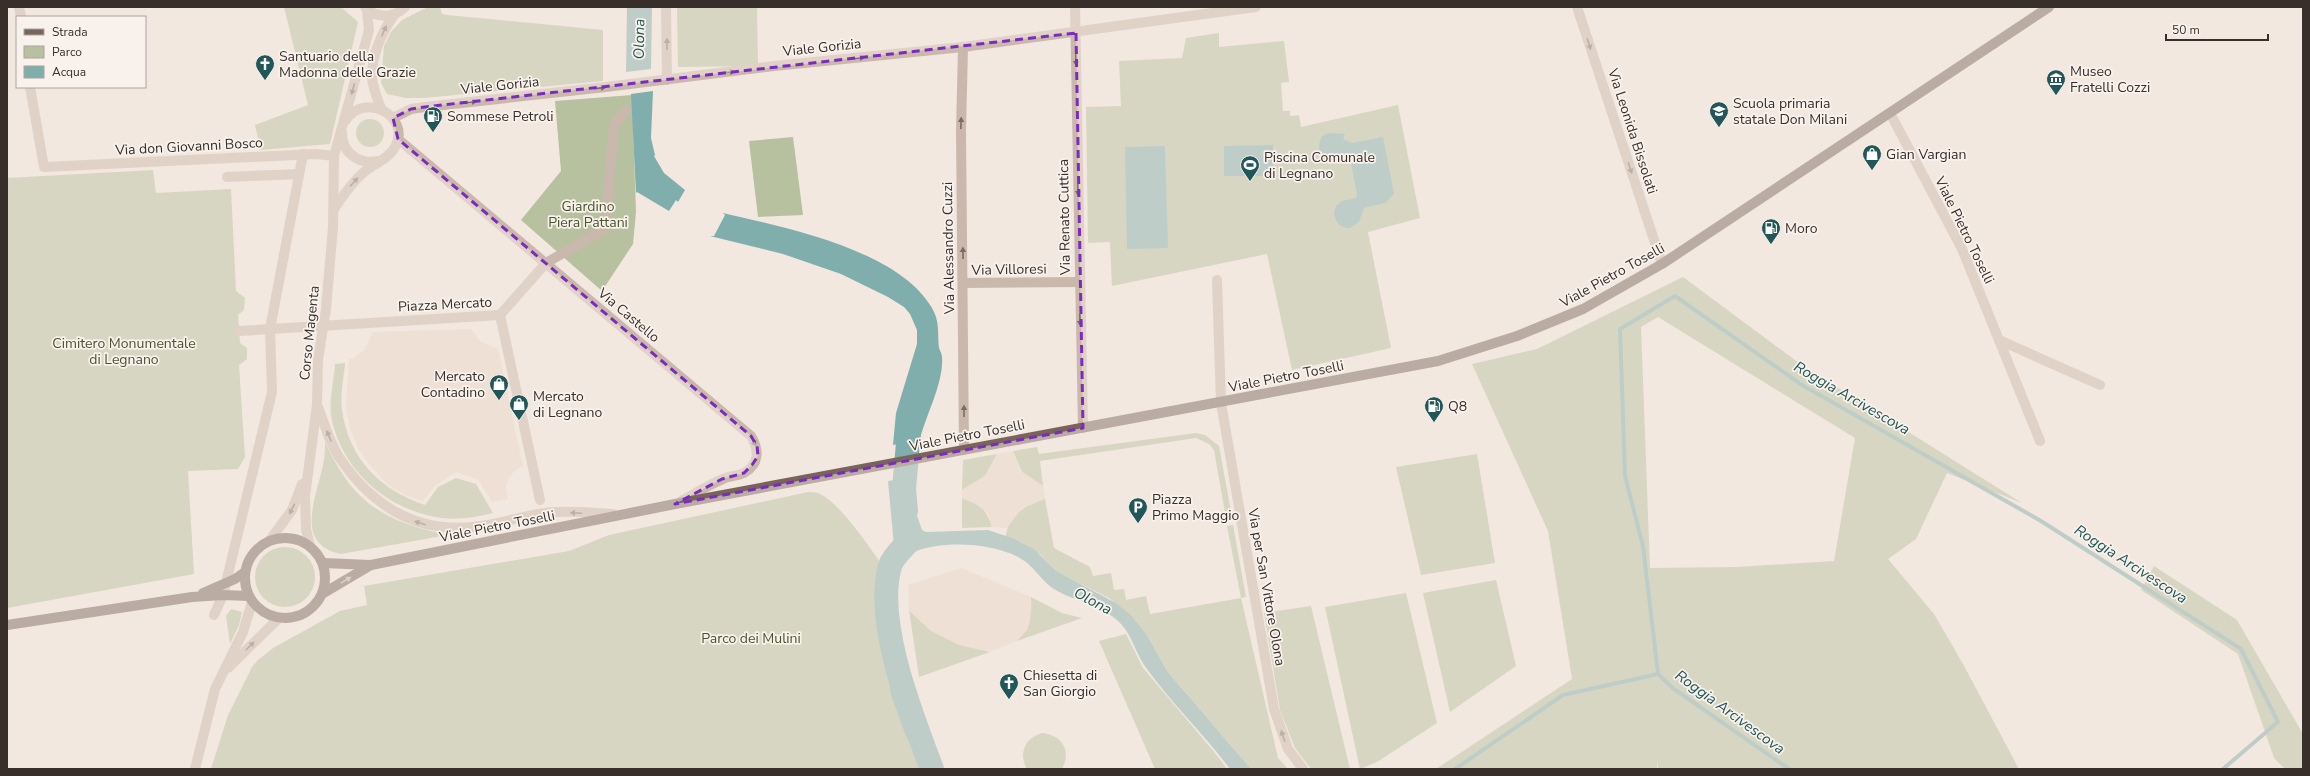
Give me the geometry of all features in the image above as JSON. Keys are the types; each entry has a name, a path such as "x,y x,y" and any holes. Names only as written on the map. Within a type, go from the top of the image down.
{"main road":[{"name":"Viale Pietro Toselli","path":"322,563 371,565 629,515 675,504 1221,403 1438,361 1517,336 1584,309 1662,264 2049,7"},
{"path":"291,538 310,546 322,563 325,584 322,594 313,607 300,616 279,618 264,612 251,599 245,582 245,572 253,553 270,540 291,538"},
{"name":"Viale Pietro Toselli","path":"322,594 371,565"},
{"path":"192,597 226,583 245,572"},
{"path":"7,625 192,597 223,595 251,599"}],"street":[{"path":"334,209 352,184 364,172 392,152 398,139 398,131 393,118 381,109 373,83 373,69 383,30 395,14 406,7"},
{"path":"666,7 667,80"},
{"name":"Via Renato Cuttica","path":"1075,7 1079,282 1083,428"},
{"name":"Viale Gorizia","path":"393,118 416,108 667,80 774,66 963,47 1076,33 1211,9 1256,7"},
{"name":"Via Leonida Bissolati","path":"1577,7 1662,264"},
{"name":"Corso Magenta","path":"366,8 381,16 395,14"},
{"name":"Corso Magenta","path":"310,546 304,516 317,405 318,360 323,326 334,209 334,156 370,27 366,8"},
{"name":"Via Alessandro Cuzzi","path":"963,47 961,131 964,450"},
{"name":"Via don Giovanni Bosco","path":"30,88 44,167 303,154 334,156"},
{"name":"Corso Magenta","path":"343,127 353,112 360,108 367,106 381,109"},
{"path":"500,315 546,263 605,229 614,125 626,110"},
{"name":"Viale Pietro Toselli","path":"1890,113 1962,249 2040,441"},
{"path":"343,127 344,145 353,156 366,162 380,161"},
{"name":"Via Castello","path":"398,139 751,436 757,446 758,456 744,473 722,479 675,504"},
{"path":"214,615 223,595 272,392 270,329 303,154"},
{"path":"227,177 299,174"},
{"name":"Via per San Vittore Olona","path":"1217,280 1221,403 1256,610 1274,709 1288,749 1304,769"},
{"name":"Via Villoresi","path":"963,283 1079,282"},
{"name":"Piazza Mercato","path":"239,331 500,315 540,500"},
{"path":"1999,340 2100,385"},
{"name":"Viale Pietro Toselli","path":"317,405 340,460 357,481 386,507 420,523 446,528 480,526 554,512 629,515"},
{"name":"Corso Magenta","path":"270,540 292,510 310,460"},
{"path":"195,769 211,701 222,674 243,632 251,599"},
{"path":"222,674 279,618"}],"highlighted area":[{"path":"1076,33 1083,428 675,504 722,479 744,473 758,456 757,446 751,436 398,139 393,118 411,109 425,107"}],"green space":[{"path":"284,7 341,7 358,22 330,144 261,150 255,125 308,105"},
{"path":"428,7 440,7 442,14 447,15 603,30 603,81 424,98 406,98 387,94 381,83 384,46 391,32 402,20"},
{"path":"677,7 757,7 758,66 678,67"},
{"name":"Piscina Comunale di Legnano","path":"1219,33 1219,47 1284,41 1289,82 1281,83 1283,111 1290,111 1290,116 1299,115 1301,127 1398,105 1420,218 1368,232 1391,348 1292,370 1267,254 1112,286 1110,242 1088,243 1086,107 1121,106 1119,61 1182,58 1186,38"},
{"name":"Giardino Piera Pattani","path":"632,95 636,212 633,244 602,291 521,220 561,171 555,101"},
{"path":"370,119 376,120 380,123 383,127 383,139 380,143 376,146 370,147 364,146 360,143 357,139 356,133 357,127 360,123 364,120"},
{"path":"793,137 803,215 758,217 749,141"},
{"name":"Cimitero Monumentale di Legnano","path":"153,170 156,193 231,189 236,291 245,298 244,310 238,315 240,343 247,348 247,359 239,365 245,457 238,469 188,471 194,574 7,608 7,178"},
{"path":"1683,277 1803,366 2022,503 1947,473 1916,539 1888,559 1934,614 1963,664 2019,769 1658,769 1657,761 1657,769 1436,769 1572,679 1548,531 1472,364 1537,349","holes":["1658,317 1855,438 1834,561 1736,567 1650,568 1641,327"]},
{"path":"345,363 342,409 345,427 351,443 369,470 394,491 425,505 438,487 456,478 476,484 493,513 455,519 422,514 403,507 370,485 356,470 345,454 336,436 331,416 331,397 335,364"},
{"path":"1196,433 1205,435 1219,446 1232,517 1226,518 1214,450 1209,444 1196,438 1040,461 1043,486 1022,472 1013,451 1037,447 1039,454"},
{"path":"325,442 347,480 359,495 373,506 388,516 405,523 448,535 341,554 326,548 317,540 312,528 314,501 324,460"},
{"path":"997,454 985,476 962,490 963,460"},
{"path":"1477,454 1495,563 1421,575 1396,467"},
{"name":"Parco dei Mulini","path":"808,492 818,493 826,497 835,505 853,525 883,566 880,606 885,639 894,680 902,702 934,769 211,769 228,715 252,667 273,648 340,611 367,605 364,586 569,551 609,535"},
{"path":"962,498 982,508 985,511 992,527 962,528"},
{"path":"1045,499 1054,548 1090,567 1093,576 1111,573 1114,590 1124,589 1126,600 1146,596 1150,614 1241,598 1278,758 1288,769 1251,769 1167,671 1147,635 1131,615 1109,598 1055,571 1040,554 1006,536 1007,528 1014,516 1031,504"},
{"path":"1233,525 1246,597 1241,598 1227,526"},
{"path":"285,547 302,552 310,560 315,577 310,594 302,602 285,607 268,602 260,594 255,577 260,560 268,552"},
{"path":"2154,566 2237,620 2303,734 2303,769 2285,769 2274,758 2238,654 2141,590"},
{"path":"1496,580 1516,666 1450,712 1423,593"},
{"path":"1406,593 1437,723 1377,762 1360,769 1325,607"},
{"path":"1031,597 1062,613 1082,618 1017,641 1029,621"},
{"path":"1311,606 1350,769 1311,769 1295,748 1280,710 1264,613"},
{"path":"231,609 242,612 239,625 230,644 226,616"},
{"path":"909,610 928,627 946,638 966,646 990,652 919,677"},
{"path":"1126,634 1143,668 1227,769 1155,769 1099,641"},
{"path":"1042,733 1055,737 1063,745 1066,756 1062,769 1027,769 1024,763 1023,752 1027,742 1036,735"}],"shaded area":[{"path":"471,329 481,342 498,349 523,466 515,470 509,478 506,487 508,499 492,502 478,480 456,472 436,485 423,501 407,496 387,484 368,463 358,448 350,428 346,408 349,359 353,359 364,350 373,332"},
{"path":"1013,451 1022,472 1043,486 1045,499 1022,508 1007,528 992,527 988,513 976,504 962,498 962,490 985,476 997,454"},
{"path":"961,568 1031,597 1030,621 1027,630 1017,641 990,652 959,645 931,631 909,610 908,585"}],"water":[{"path":"627,7 652,7 651,69 626,72"},
{"path":"653,91 651,138 654,156 664,173 685,190 678,202 676,200 669,211 637,192 636,193 631,94"},
{"path":"1328,133 1345,134 1343,139 1352,143 1383,137 1394,194 1385,203 1364,208 1359,222 1350,228 1340,226 1338,224 1335,219 1334,212 1336,206 1342,201 1356,198 1357,195 1350,157 1344,154 1337,160 1329,160 1323,157 1319,149 1320,142 1322,136"},
{"path":"1273,145 1273,176 1224,176 1224,146"},
{"path":"1165,146 1168,248 1127,249 1125,147"},
{"path":"723,213 805,233 863,254 889,268 911,284 928,302 937,319 942,367 938,388 920,439 893,445 896,413 917,344 917,330 910,314 904,307 888,297 841,274 783,254 710,236 714,236 725,215"},
{"path":"913,477 913,504 922,530 926,532 988,530 1012,538 1034,549 1056,571 1116,603 1131,615 1147,635 1167,671 1251,769 1230,769 1177,707 1143,664 1129,635 1121,624 1097,607 1054,589 1046,583 1026,562 1014,555 980,546 960,545 923,549 908,555 897,564 891,559 894,546 888,481"},
{"path":"884,569 892,574 887,595 899,693 912,730 932,769 923,769 905,734 891,695 878,594"}],"waterway":[{"name":"Roggia Arcivescova","path":"1658,674 1643,546 1625,476 1620,329 1675,296 1802,385 2041,521 2241,649 2278,722 2223,769"},
{"name":"Olona","path":"906,511 904,489 911,408"},
{"name":"Olona","path":"908,542 895,556 890,566 886,589 887,614 891,641 898,669 915,723 932,769"},
{"name":"Roggia Arcivescova","path":"1455,769 1563,695 1658,674 1674,689 1789,769"}],"place":[{"name":"Santuario della Madonna delle Grazie","path":"265,81"},
{"name":"Museo Fratelli Cozzi","path":"2056,96"},
{"name":"Scuola primaria statale Don Milani","path":"1719,128"},
{"name":"Sommese Petroli","path":"433,133"},
{"name":"Gian Vargian","path":"1872,171"},
{"name":"Piscina Comunale di Legnano","path":"1250,182"},
{"name":"Moro","path":"1771,245"},
{"name":"Mercato Contadino","path":"499,401"},
{"name":"Mercato di Legnano","path":"519,421"},
{"name":"Q8","path":"1434,423"},
{"name":"Piazza Primo Maggio","path":"1138,524"},
{"name":"Chiesetta di San Giorgio","path":"1009,700"}]}
